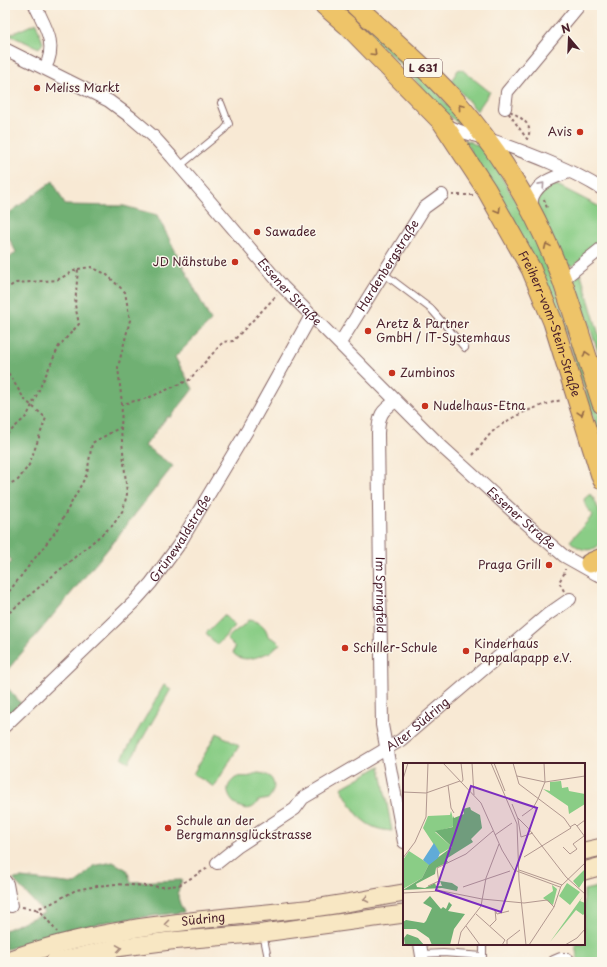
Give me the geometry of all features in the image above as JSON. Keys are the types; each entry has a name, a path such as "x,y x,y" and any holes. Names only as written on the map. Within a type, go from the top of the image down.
{"main road":[{"name":"L 631","path":"324,5 347,26 442,122 478,186"},
{"name":"L 631","path":"355,5 422,67 460,106 485,138"},
{"name":"Freiherr-vom-Stein-Straße","path":"485,138 532,212 562,280 602,404"},
{"name":"Freiherr-vom-Stein-Straße","path":"478,186 531,269 554,322 602,479"},
{"path":"585,851 602,847"},
{"path":"585,871 602,866"},
{"name":"Südring","path":"5,961 67,943 162,924 315,908 403,893"},
{"name":"Südring","path":"54,962 124,947 170,940 263,933 403,914"}],"street":[{"path":"35,5 49,36 51,46 49,61 45,68"},
{"path":"505,108 507,92 578,5"},
{"name":"Essener Straße","path":"5,49 109,101 153,136 283,287 441,446 564,556 596,574 599,566 564,556"},
{"path":"442,122 469,136 485,138 523,151 602,189"},
{"path":"532,212 533,196 542,184 547,179 569,172"},
{"name":"Hardenbergstraße","path":"340,343 424,208 442,195"},
{"path":"562,280 602,248"},
{"name":"Grünewaldstraße","path":"5,726 134,602 151,583 178,546 248,429 312,316"},
{"name":"Im Springfeld","path":"396,401 385,408 378,420 382,725 403,837"},
{"name":"Alter Südring","path":"217,863 237,847 295,809 302,798 402,740 547,615 570,599"},
{"path":"6,884 11,906"},
{"path":"554,962 560,959 567,959 570,962"}],"lane":[{"path":"180,166 224,130 229,124 221,103"},
{"path":"383,274 431,309 465,348"},
{"path":"263,933 268,958 267,962"},
{"path":"422,953 443,952 483,956 484,945"}],"path":[{"path":"505,108 528,124 530,129 528,139 505,108"},
{"path":"442,195 478,186"},
{"path":"5,289 16,283 56,280 78,269 91,267 106,274 125,292 130,320 118,367 122,404 121,427 127,494 123,510 113,525 5,615"},
{"path":"5,436 27,416 59,346 79,324 75,305 78,269"},
{"path":"122,404 148,398 189,380 223,342 233,341 283,287"},
{"path":"5,368 25,400 46,418 29,466 18,480 5,486"},
{"path":"473,455 491,434 505,422 543,404 563,399"},
{"path":"5,615 7,594 56,531 87,474 92,443 121,427"},
{"path":"564,556 565,572 559,582 570,599"},
{"path":"11,906 36,909 50,904 76,890 97,886 116,884 162,887 179,885 217,863"},
{"path":"36,909 42,913 67,943"}],"green space":[{"path":"332,5 346,5 421,74 467,127 458,123 441,108 391,55"},
{"path":"36,23 43,43 39,48 9,35"},
{"path":"461,69 490,92 477,111 451,81 458,70"},
{"path":"464,139 485,149 539,241 591,388 602,425 602,444 565,329"},
{"path":"53,181 65,205 124,206 157,215 211,321 175,357 193,389 171,417 167,417 145,446 173,466 107,550 5,673 5,569 12,561 5,553 5,262 16,252 5,231 5,216"},
{"path":"557,185 602,208 602,243 573,266 562,264 537,206 539,195 552,186"},
{"path":"581,274 602,345 602,364 574,279"},
{"path":"590,494 599,510 602,542 590,550 586,550 578,547 570,541 593,515 587,508 584,499"},
{"path":"224,615 235,626 217,645 206,633"},
{"path":"248,620 261,624 268,636 280,644 270,652 246,659 233,653 235,647 227,639"},
{"path":"5,685 21,703 5,718"},
{"path":"164,685 171,689 129,762 122,758"},
{"path":"217,733 239,746 214,787 193,774"},
{"path":"380,766 392,831 381,830 366,823 355,811 341,788"},
{"path":"257,773 267,775 271,778 274,786 273,790 268,799 258,801 254,807 248,809 241,808 231,799 228,793 229,786 235,778 252,776"},
{"path":"113,862 127,870 131,882 182,880 178,896 184,912 106,922 53,934 5,950 5,930 44,913 13,879 21,878 76,884 93,866"},
{"path":"602,886 602,962 578,962 575,945 585,945 585,890"}],"place":[{"name":"Meliss Markt","path":"37,88"},
{"name":"Avis","path":"580,132"},
{"name":"Sawadee","path":"257,232"},
{"name":"JD Nähstube","path":"235,262"},
{"name":"Aretz & Partner GmbH / IT-Systemhaus","path":"368,331"},
{"name":"Zumbinos","path":"392,373"},
{"name":"Nudelhaus-Etna","path":"425,406"},
{"name":"Praga Grill","path":"549,565"},
{"name":"Schiller-Schule","path":"345,648"},
{"name":"Kinderhaus Pappalapapp e.V.","path":"466,651"},
{"name":"Schule an der Bergmannsglückstrasse","path":"168,828"}]}
